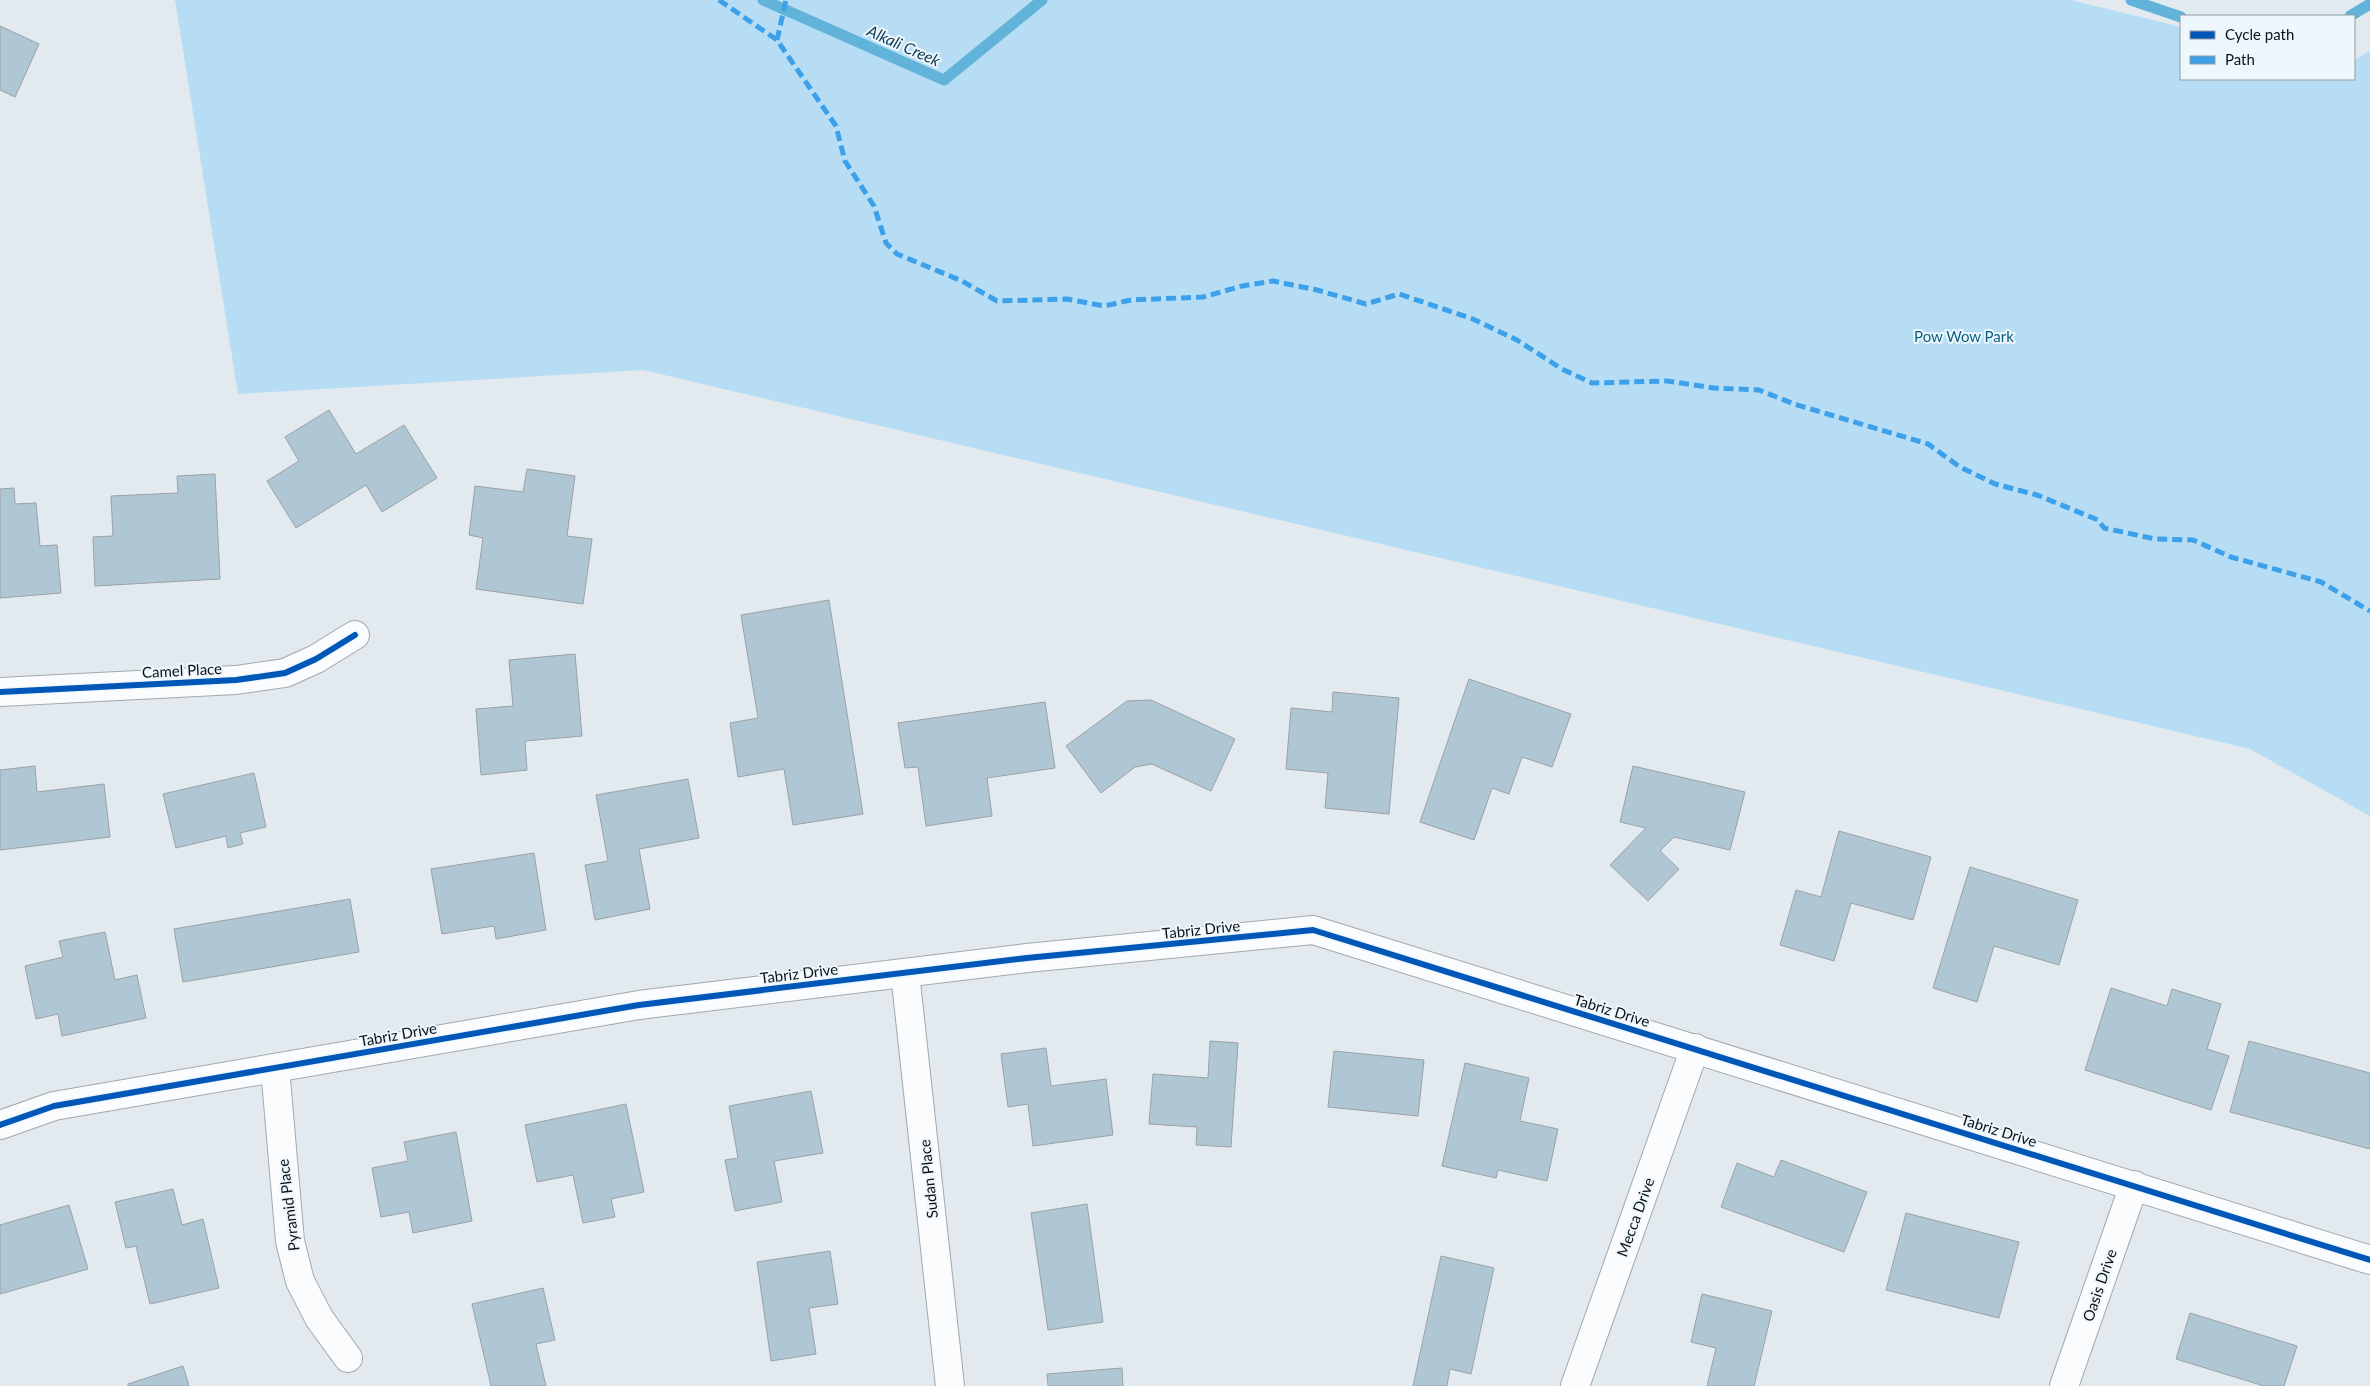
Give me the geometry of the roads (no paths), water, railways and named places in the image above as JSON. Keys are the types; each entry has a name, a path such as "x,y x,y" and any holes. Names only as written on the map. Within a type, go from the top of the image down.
{"street":[{"name":"Camel Place","path":"0,692 236,680 286,673 316,659 355,635"},
{"name":"Tabriz Drive","path":"0,1125 54,1106 639,1005 1027,958 1312,930 2370,1260"},
{"name":"Sudan Place","path":"905,973 950,1386"},
{"name":"Mecca Drive","path":"1575,1386 1695,1048"},
{"name":"Pyramid Place","path":"275,1068 290,1241 300,1281 319,1318 348,1358"},
{"name":"Oasis Drive","path":"2064,1386 2134,1185"}],"waterway":[{"name":"Alkali Creek","path":"763,0 944,80 1042,0"},
{"name":"Alkali Creek","path":"2131,0 2180,17"},
{"name":"Alkali Creek","path":"2352,15 2370,4"}],"park label":[{"name":"Pow Wow Park","path":"1964,336"}]}
